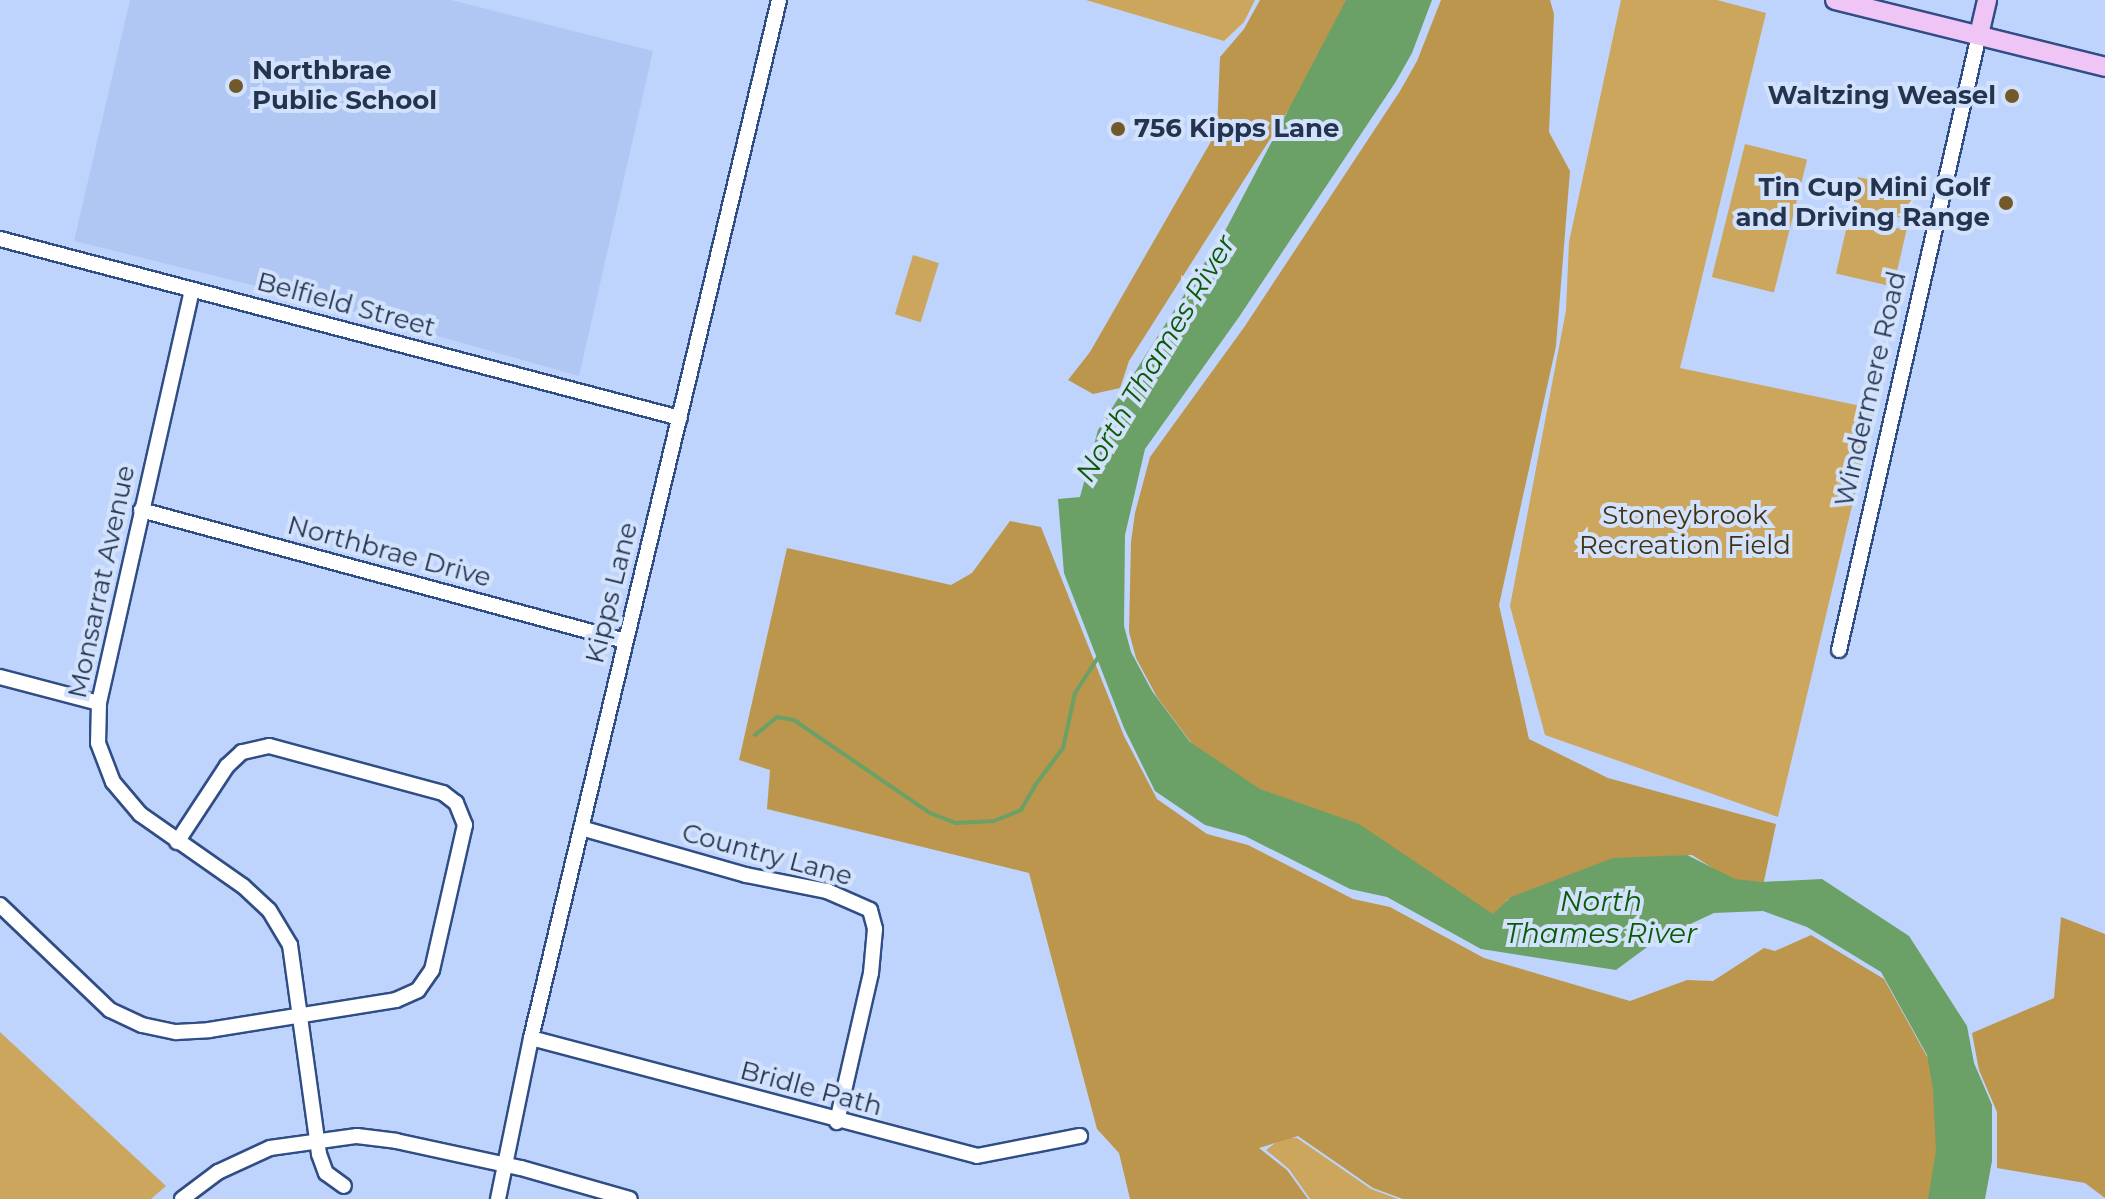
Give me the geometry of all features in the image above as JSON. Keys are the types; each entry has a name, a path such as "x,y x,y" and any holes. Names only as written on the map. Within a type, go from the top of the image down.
{"main road":[{"path":"1835,0 2105,67"},
{"name":"Windermere Road","path":"1979,35 1987,0"}],"street":[{"name":"Kipps Lane","path":"498,1199 531,1038 779,0"},
{"name":"Windermere Road","path":"1839,650 1979,35"},
{"name":"Belfield Street","path":"0,239 680,418"},
{"name":"Monsarrat Avenue","path":"192,290 99,703 98,743 113,782 140,814 243,886 269,910 290,945 316,1139 326,1173 344,1186"},
{"name":"Northbrae Drive","path":"141,510 625,641"},
{"path":"0,677 99,703"},
{"path":"0,905 110,1010 142,1025 176,1032 198,1031 396,1000 418,990 432,970 465,825 456,803 443,793 269,746 242,752 227,766 177,842"},
{"name":"Country Lane","path":"581,828 746,875 827,891 870,910 875,929 871,973 837,1122"},
{"name":"Bridle Path","path":"531,1038 837,1122 984,1157 1080,1136"},
{"path":"182,1199 218,1172 257,1154 316,1139 357,1136 396,1141 506,1165 630,1199"}],"shaded area":[{"path":"130,0 451,0 653,51 579,376 297,296 74,241"},
{"path":"1260,0 1351,0 1331,43 1129,361 1120,388 1093,394 1068,380 1090,352 1217,131 1220,57 1244,29"},
{"path":"1441,0 1550,0 1554,14 1549,132 1570,171 1556,346 1499,605 1529,739 1608,778 1776,824 1763,886 1738,884 1692,855 1616,859 1507,900 1497,920 1263,794 1195,748 1157,697 1136,658 1129,632 1131,542 1135,513 1150,457 1245,326 1400,91 1417,61"},
{"path":"1010,521 1041,527 1124,736 1157,799 1207,834 1248,845 1353,899 1390,907 1484,958 1630,1001 1687,980 1713,981 1764,948 1775,951 1811,935 1884,979 1930,1062 1936,1096 1938,1157 1931,1199 1403,1199 1373,1188 1298,1136 1259,1148 1287,1170 1308,1199 1130,1199 1119,1153 1097,1129 1029,873 767,809 770,770 739,760 787,548 951,585 972,573"},
{"path":"2061,917 2105,934 2105,1198 2085,1183 1997,1168 1997,1112 1979,1070 1972,1033 2054,998"}],"green space":[{"path":"1086,0 1255,0 1244,22 1224,41"},
{"name":"Stoneybrook Recreation Field","path":"1621,0 1717,0 1766,13 1680,368 1875,409 1778,817 1545,735 1510,606 1566,310 1569,242"},
{"path":"1745,144 1807,159 1774,292 1712,277"},
{"path":"1858,177 1914,190 1907,219 1851,206"},
{"path":"1849,217 1906,230 1893,287 1836,274"},
{"path":"913,255 939,263 921,322 895,314"},
{"path":"0,1032 166,1186 151,1199 0,1199"},
{"path":"1283,1137 1297,1138 1371,1189 1398,1199 1310,1199 1289,1169 1266,1150"}],"water":[{"name":"North Thames River","path":"1346,0 1432,0 1412,53 1395,83 1239,317 1145,449 1125,535 1124,626 1131,652 1152,691 1190,742 1260,789 1359,824 1493,914 1511,897 1613,858 1687,855 1735,879 1761,882 1822,879 1909,936 1967,1026 1974,1063 1992,1105 1992,1161 1985,1199 1928,1199 1936,1150 1933,1089 1927,1055 1881,972 1807,927 1763,911 1714,913 1658,939 1616,970 1481,949 1387,897 1350,889 1245,836 1205,825 1155,791 1124,728 1064,573 1058,499 1080,497 1098,430 1226,229"}],"waterway":[{"path":"755,735 777,717 794,720 930,813 956,823 994,821 1021,810 1063,748 1075,693 1099,656"}],"place":[{"name":"Northbrae Public School","path":"236,86"},
{"name":"Waltzing Weasel","path":"2012,96"},
{"name":"756 Kipps Lane","path":"1118,129"},
{"name":"Tin Cup Mini Golf and Driving Range","path":"2006,203"}]}
